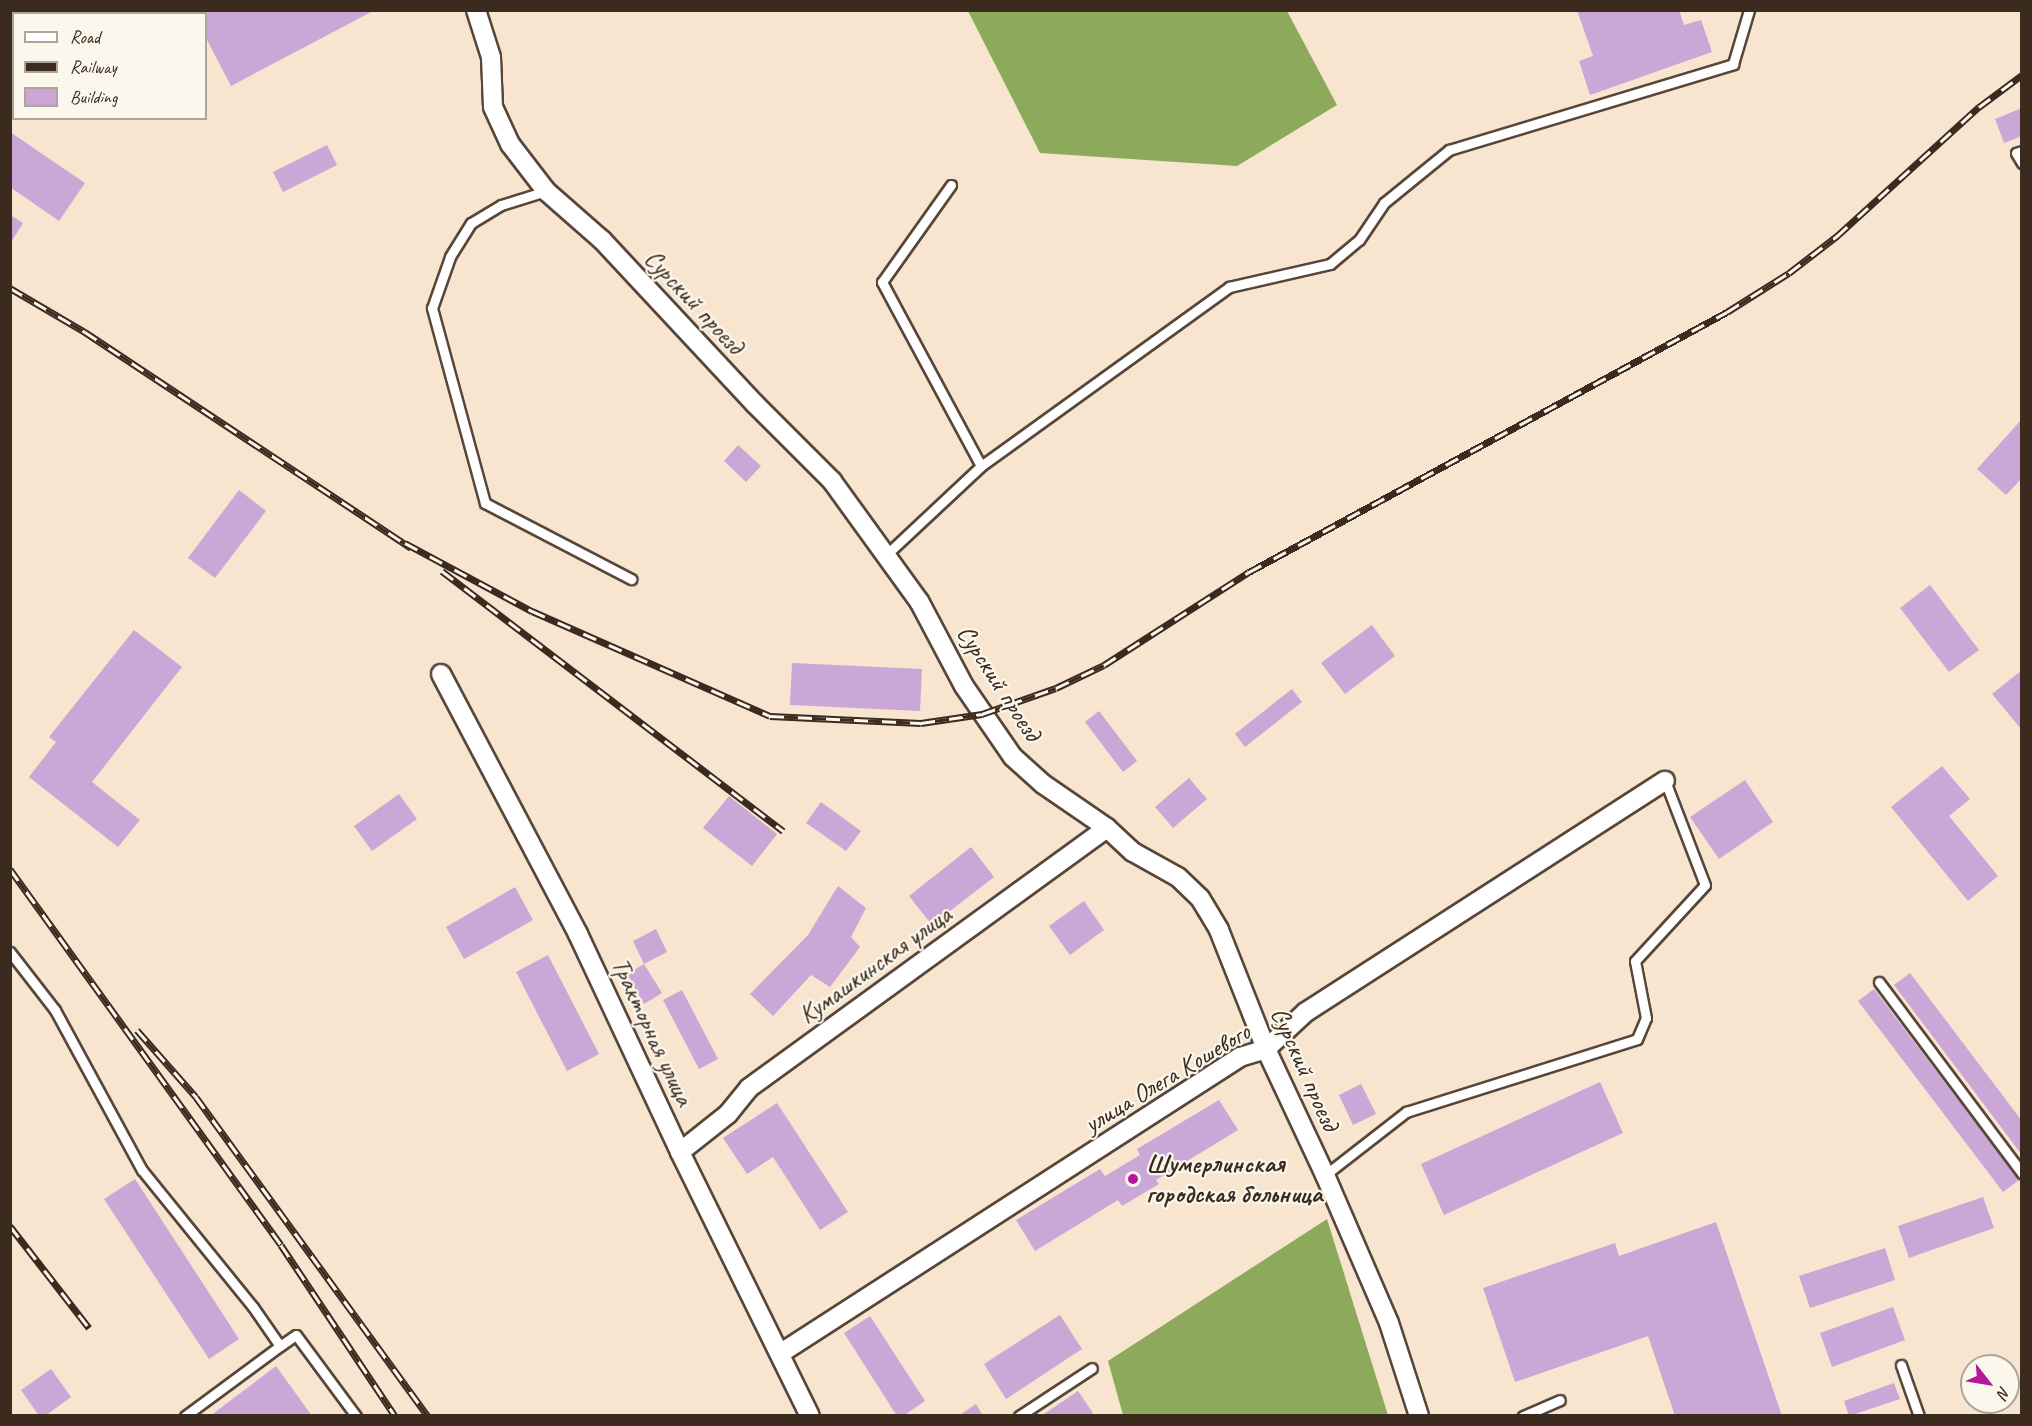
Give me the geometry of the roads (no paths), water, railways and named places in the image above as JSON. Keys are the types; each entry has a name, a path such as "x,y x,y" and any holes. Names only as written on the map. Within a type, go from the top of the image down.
{"street":[{"name":"Сурский проезд","path":"476,10 491,57 493,107 510,144 546,191 602,240 755,404 832,481 919,601 964,686 1013,757 1043,784 1107,828 1133,852 1178,877 1200,898 1219,930 1266,1049 1325,1175 1389,1323 1419,1416"},
{"name":"Тракторная улица","path":"441,674 578,934 680,1152 781,1353 810,1416"},
{"name":"улица Олега Кошевого","path":"781,1353 1240,1057 1266,1049 1306,1012 1665,781"},
{"name":"Кумашкинская улица","path":"680,1152 728,1114 749,1088 1107,828"}],"lane":[{"path":"887,554 981,466 1229,287 1330,264 1359,240 1384,203 1449,150 1733,64 1749,10"},
{"path":"2022,151 2016,153 2022,164"},
{"path":"951,185 882,282 981,466"},
{"path":"546,191 501,205 471,223 450,257 432,308 485,503 631,579"},
{"path":"1325,1175 1406,1112 1637,1039 1646,1018 1635,961 1705,885 1665,781"},
{"path":"10,952 55,1010 142,1170 253,1307 280,1346"},
{"path":"1879,982 2022,1173"},
{"path":"184,1416 296,1335 356,1416"},
{"path":"1901,1365 1919,1416"},
{"path":"1019,1416 1092,1368"},
{"path":"1522,1416 1560,1400"}],"railway":[{"path":"405,543 532,611 770,716 921,723 982,714 1056,688 1104,665 1249,572 1727,312 1789,273 1837,236 1979,107 2022,75"},
{"path":"10,288 85,332 411,548"},
{"path":"442,571 783,831"},
{"path":"10,869 281,1245 395,1416"},
{"path":"137,1030 196,1097 428,1416"},
{"path":"10,1226 89,1328"}],"place":[{"name":"Шумерлинская городская больница","path":"1133,1179"}]}
